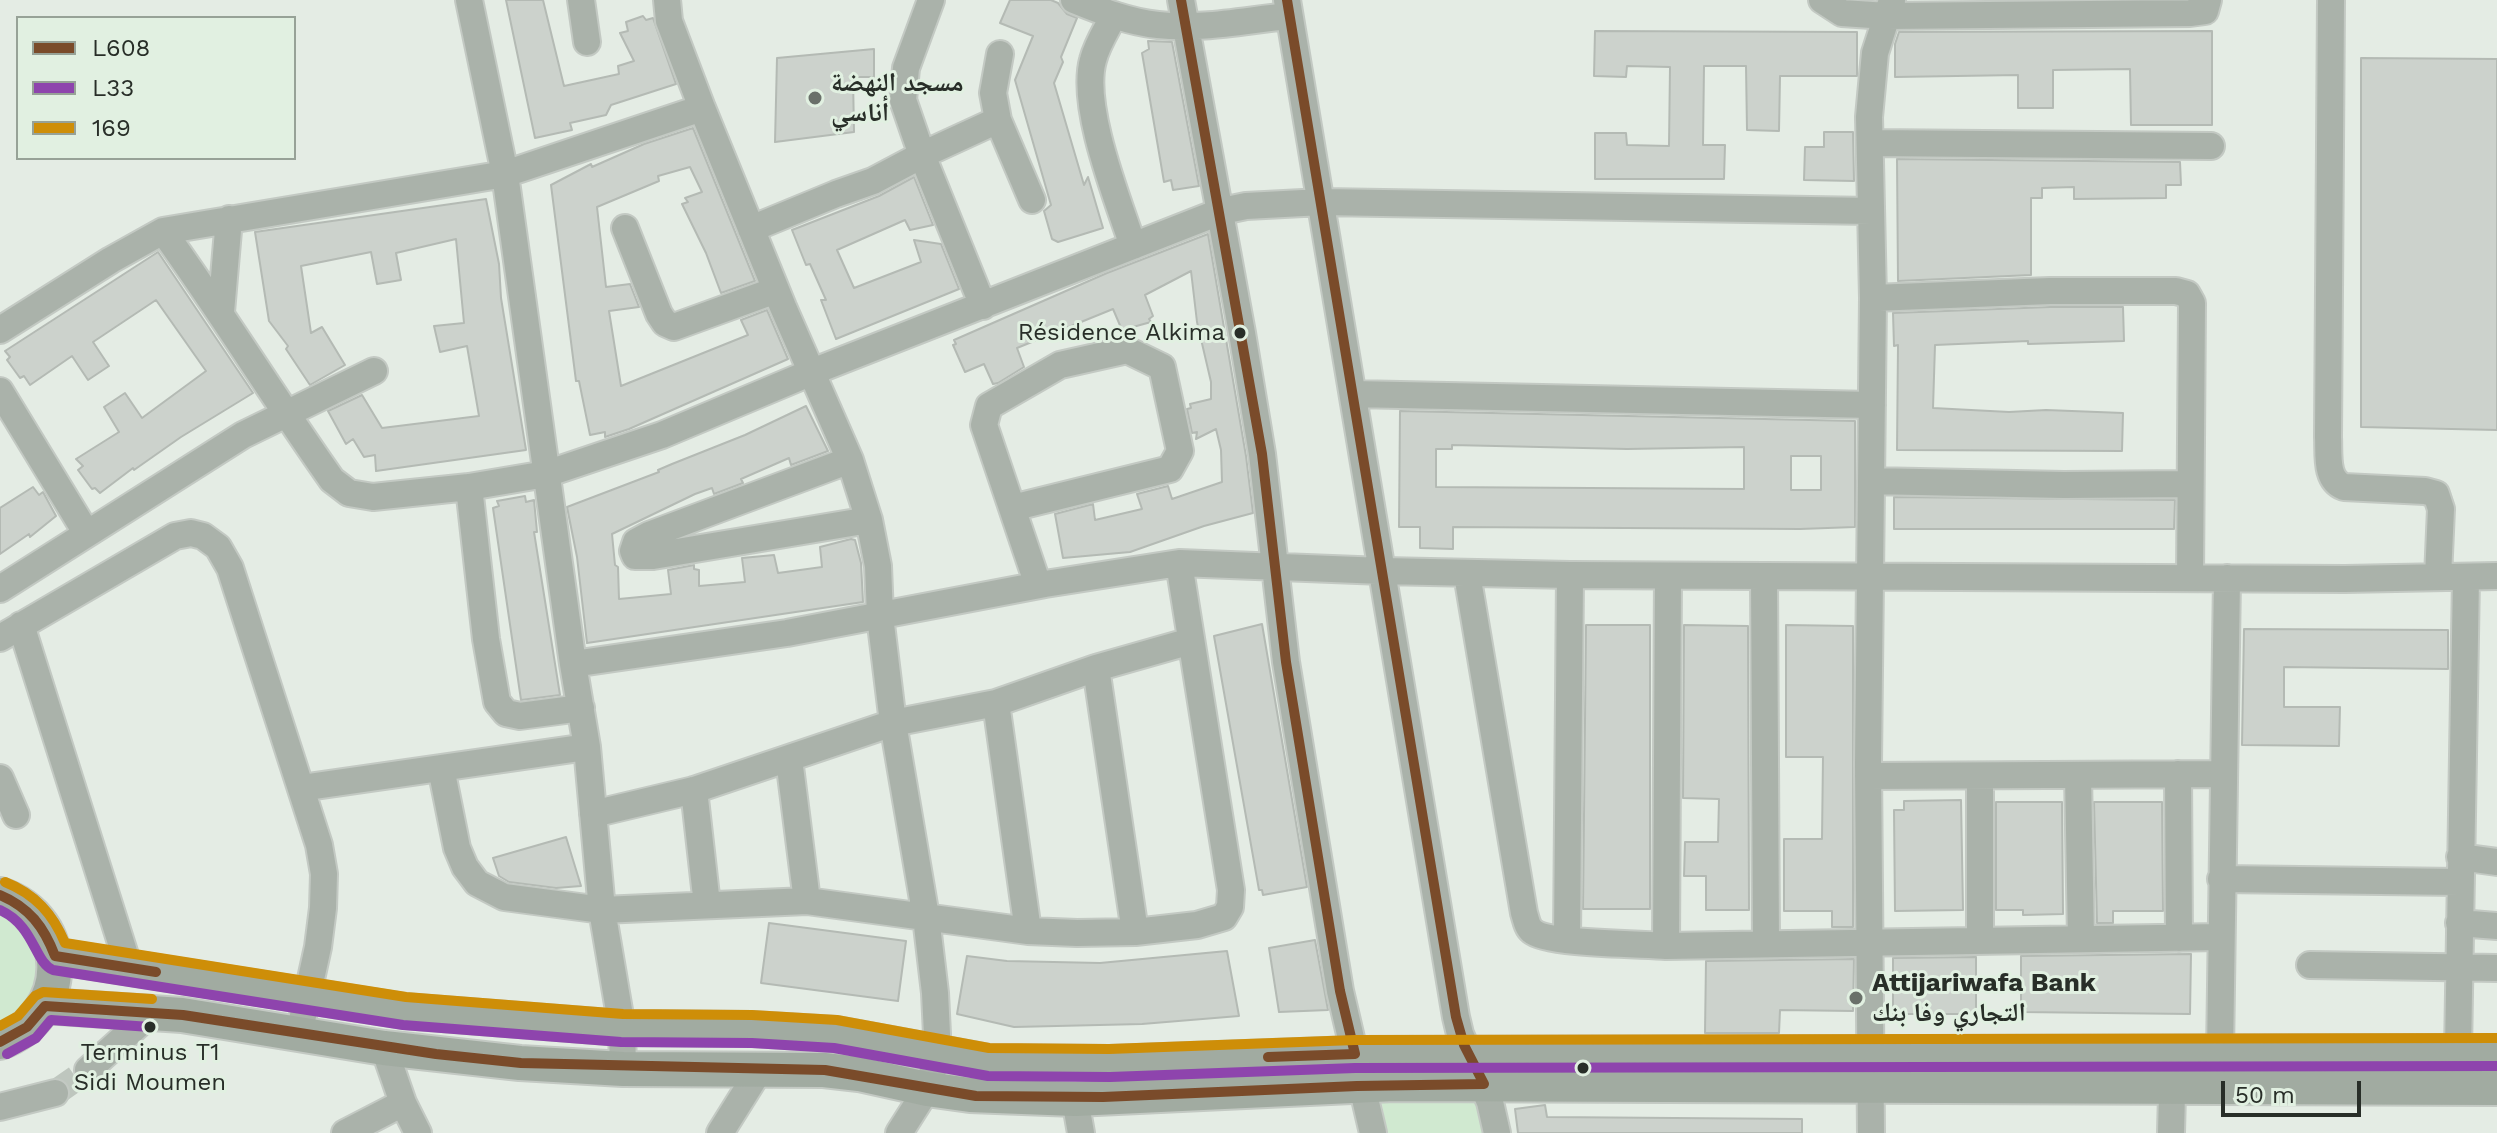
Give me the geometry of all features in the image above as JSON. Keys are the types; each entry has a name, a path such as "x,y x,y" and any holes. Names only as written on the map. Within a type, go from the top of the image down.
{"main road":[{"path":"0,895 14,900 33,914 47,933 55,956 54,982 45,1006 27,1027 0,1042"},
{"path":"55,956 307,998 448,1016 622,1028 752,1029 836,1034 988,1062 1359,1069 1484,1084 1872,1087 2172,1070 2220,1054 2497,1052"},
{"path":"45,1006 151,1013 384,1048 520,1063 623,1069 760,1069 859,1074 970,1095 1075,1099 1359,1069 1469,1053 1871,1052 2497,1088"}],"street":[{"path":"469,0 505,174 587,747 602,910 622,1028 623,1069"},
{"path":"581,0 587,42"},
{"path":"667,0 669,21 702,108 850,460 869,520 878,566 880,616 893,723 926,917 935,993 938,1055 927,1089 899,1133"},
{"path":"931,0 906,68 903,100 983,306"},
{"path":"1074,0 1148,24 1183,13 1288,8 1456,1017 1460,1034 1484,1084 1497,1133"},
{"path":"1822,0 1842,13 1890,8 2199,13 2206,9 2208,0"},
{"path":"2331,0 2328,437 2331,477 2344,487 2436,494 2441,509 2438,577"},
{"path":"1871,1133 1868,776 1873,298 1870,143 1873,68 1890,8"},
{"path":"1183,13 1222,211 1262,454 1286,662 1340,991 1373,1133"},
{"path":"1114,15 1092,62 1091,81 1103,152 1133,246"},
{"path":"1000,54 993,93 998,120 1032,200"},
{"path":"0,330 163,231 505,174 702,108"},
{"path":"751,229 873,181 998,120"},
{"path":"1870,143 2211,146"},
{"path":"163,231 221,312 285,414 332,480 349,493 373,497 469,487 546,474 662,435 812,372 1222,211 1265,204 1322,202 1871,211"},
{"path":"221,312 229,219"},
{"path":"625,228 659,314 665,323 674,327 776,290"},
{"path":"1873,298 2050,291 2184,292 2192,303 2190,578"},
{"path":"1012,508 1170,469 1180,451 1162,367 1127,350 1113,353 1060,365 989,406 984,425 1012,508 1038,585"},
{"path":"0,589 243,435 374,371"},
{"path":"0,391 87,534"},
{"path":"1353,394 1872,405"},
{"path":"850,460 649,535 636,542 633,551 640,557 653,556 869,520"},
{"path":"1871,481 2190,484"},
{"path":"469,487 488,654 497,702 506,713 520,716 581,708"},
{"path":"129,968 11,632 169,539 191,533 208,539 223,553 230,568 319,845 324,874 319,936 299,1034"},
{"path":"573,664 657,654 1038,585 1179,563 1467,574 1764,577 2497,576"},
{"path":"441,768 457,848 465,867 477,883 504,897 602,910 807,901 1028,931 1135,932 1197,925 1224,917 1230,907 1230,878 1179,563"},
{"path":"1467,574 1524,913 1532,932 1567,940 1666,946 2221,937"},
{"path":"1567,940 1570,575"},
{"path":"1666,946 1668,576"},
{"path":"1764,577 1766,944"},
{"path":"2458,1052 2466,577"},
{"path":"2220,1054 2227,578"},
{"path":"593,814 694,790 893,723 996,703 1096,668 1191,641"},
{"path":"1096,668 1135,932"},
{"path":"996,703 1028,931"},
{"path":"301,788 587,747"},
{"path":"789,759 807,901"},
{"path":"2178,774 2179,938"},
{"path":"1868,776 2223,774"},
{"path":"2078,775 2081,939"},
{"path":"1980,776 1980,941"},
{"path":"0,778 16,815"},
{"path":"694,790 707,905"},
{"path":"2221,879 2460,870 2497,862"},
{"path":"2459,923 2497,926"},
{"path":"2310,965 2497,968"},
{"path":"88,1070 151,1013"},
{"path":"384,1048 403,1103 418,1133"},
{"path":"720,1133 760,1069"},
{"path":"2171,1133 2172,1070"},
{"path":"0,1107 55,1093"},
{"path":"1075,1099 1081,1133"},
{"path":"345,1133 403,1103"}],"green space":[{"path":"0,907 27,928 39,953 30,1000 18,1013 0,1022"},
{"path":"1379,1088 1491,1088 1499,1133 1387,1133"}],"building":[{"path":"506,0 543,0 564,86 619,74 618,66 634,61 620,33 628,31 626,22 643,16 646,20 653,18 676,84 611,105 606,115 570,123 572,130 535,138"},
{"path":"1010,0 1051,0 1067,14 1077,18 1054,83 1084,185 1088,177 1103,228 1058,242 1052,239 1044,211 1051,205 1015,80 1033,36 1000,23"},
{"path":"1595,31 1857,32 1857,76 1780,76 1779,131 1747,130 1746,66 1704,66 1703,145 1725,145 1724,179 1595,179 1595,133 1626,133 1627,145 1669,146 1670,67 1627,66 1626,77 1594,76"},
{"path":"2212,31 2212,125 2131,125 2130,69 2053,70 2053,108 2018,108 2018,75 1895,77 1895,44 1899,32"},
{"path":"1148,41 1172,42 1199,186 1173,190 1171,180 1164,182 1142,53 1149,49"},
{"name":"مسجد النهضة أناسي","path":"874,49 874,77 853,77 854,132 775,142 777,58"},
{"path":"2361,58 2497,59 2497,430 2361,427"},
{"path":"693,128 755,281 721,293 682,204 688,202 685,198 702,192 690,167 658,176 659,181 597,207 606,287 630,284 639,307 609,311 621,386 748,335 741,320 767,310 788,359 629,429 605,437 605,432 590,435 579,381 576,381 551,185 591,164 592,167 644,144"},
{"path":"1824,132 1853,132 1854,181 1804,180 1805,147 1824,147"},
{"path":"1897,159 2180,162 2181,185 2166,185 2166,198 2074,199 2074,187 2042,188 2042,198 2031,198 2031,275 1898,281"},
{"path":"914,177 933,225 910,230 905,220 837,250 854,288 921,262 914,240 941,244 959,289 836,339 821,300 826,300 810,264 806,265 792,230 879,196"},
{"path":"486,199 499,264 501,298 526,450 376,471 375,455 364,457 353,439 346,444 328,411 362,395 382,428 479,416 467,346 440,352 434,326 464,323 456,239 396,253 401,280 377,284 371,252 301,266 311,333 322,327 345,365 310,385 286,349 288,346 269,321 255,232"},
{"path":"1208,234 1253,513 1204,526 1130,552 1063,558 1055,514 1093,504 1095,520 1142,509 1137,494 1168,486 1172,499 1222,482 1221,450 1216,429 1196,439 1197,432 1192,433 1187,409 1191,408 1190,404 1211,399 1211,382 1197,322 1191,271 1145,295 1153,316 1149,319 1151,322 1122,330 1113,309 1017,348 1024,367 998,383 993,384 984,364 965,372 953,345 956,344 954,340 1107,273"},
{"path":"158,252 253,393 133,468 100,493 92,489 78,470 83,466 76,459 119,432 104,407 125,393 142,418 206,371 156,300 93,342 109,366 88,380 72,356 30,385 24,376 20,378 7,360 10,357 5,351"},
{"path":"2123,307 2124,341 1935,345 1933,408 2123,413 2122,451 1897,450 1898,345 1894,346 1893,313"},
{"path":"806,406 828,451 791,465 789,458 741,479 743,483 714,494 712,488 695,494 612,534 615,565 618,567 619,599 671,594 668,570 694,565 694,569 699,570 699,586 745,582 742,558 774,555 778,573 822,567 820,547 851,539 855,540 861,563 863,602 587,643 577,557 567,507 659,472"},
{"path":"1400,411 1855,421 1855,527 1453,527 1453,549 1420,548 1420,527 1399,527","holes":["1452,445 1627,449 1744,447 1744,489 1436,487 1436,449 1452,449","1791,456 1821,456 1821,490 1791,490"]},
{"path":"33,487 39,495 43,492 56,516 30,537 29,534 0,554 0,508"},
{"path":"525,496 526,502 534,500 537,532 534,532 560,695 521,700 493,508 499,506 497,501"},
{"path":"1894,497 2175,500 2174,529 1894,529"},
{"path":"1262,624 1307,887 1263,895 1259,890 1214,636"},
{"path":"1586,625 1650,625 1650,909 1583,909"},
{"path":"1684,625 1748,626 1749,910 1706,910 1706,876 1684,876 1685,842 1718,842 1719,799 1683,798"},
{"path":"1786,625 1853,626 1853,927 1832,927 1832,911 1784,911 1784,839 1822,839 1823,757 1786,757"},
{"path":"2244,629 2448,630 2448,669 2284,667 2284,707 2340,707 2339,746 2242,745"},
{"path":"1961,800 1963,910 1895,911 1894,810 1904,810 1904,801"},
{"path":"1996,802 2062,802 2063,914 2023,915 2023,910 1996,910"},
{"path":"2094,802 2162,802 2163,911 2113,911 2113,923 2097,923"},
{"path":"566,837 581,886 556,888 509,882 499,876 493,858"},
{"path":"769,923 906,941 898,1001 761,983"},
{"path":"1315,940 1328,1010 1279,1012 1269,948"},
{"path":"1227,951 1239,1016 1142,1024 1014,1027 957,1014 967,956 1007,961 1100,963"},
{"path":"2191,954 2190,1014 2021,1012 2021,956"},
{"path":"1976,957 1976,1014 1893,1014 1893,958"},
{"path":"1854,959 1853,1011 1780,1010 1779,1033 1705,1033 1706,961"},
{"path":"1545,1105 1547,1117 1802,1119 1802,1133 1518,1133 1515,1109"}],"tunnel":[{"path":"55,1093 88,1070"}],"transit line":[{"name":"L608","path":"1181,0 1262,454 1286,662 1340,991 1355,1054 1268,1057"},
{"name":"L608","path":"0,1042 27,1027 45,1006 183,1015 436,1054 521,1063 825,1070 976,1096 1103,1097 1484,1084 1464,1045 1456,1017 1287,0"},
{"name":"169","path":"5,882 42,906 65,943 406,997 623,1014 752,1015 837,1020 989,1048 1109,1049 1355,1040 2497,1038"},
{"name":"L608","path":"0,895 34,919 55,956 156,972"},
{"name":"L33","path":"0,910 20,925 42,960 53,970 403,1025 621,1042 752,1043 834,1048 988,1076 1110,1077 1355,1068 2497,1066"},
{"name":"169","path":"0,1026 18,1016 35,996 43,992 152,999"},
{"name":"L33","path":"7,1054 36,1038 51,1020 150,1027"}],"place":[{"name":"مسجد النهضة أناسي","path":"815,98"},
{"name":"Résidence Alkima","path":"1240,333"},
{"name":"Attijariwafa Bank التجاري وفا بنك","path":"1856,998"},
{"name":"Terminus T1 Sidi Moumen","path":"150,1027"}]}
